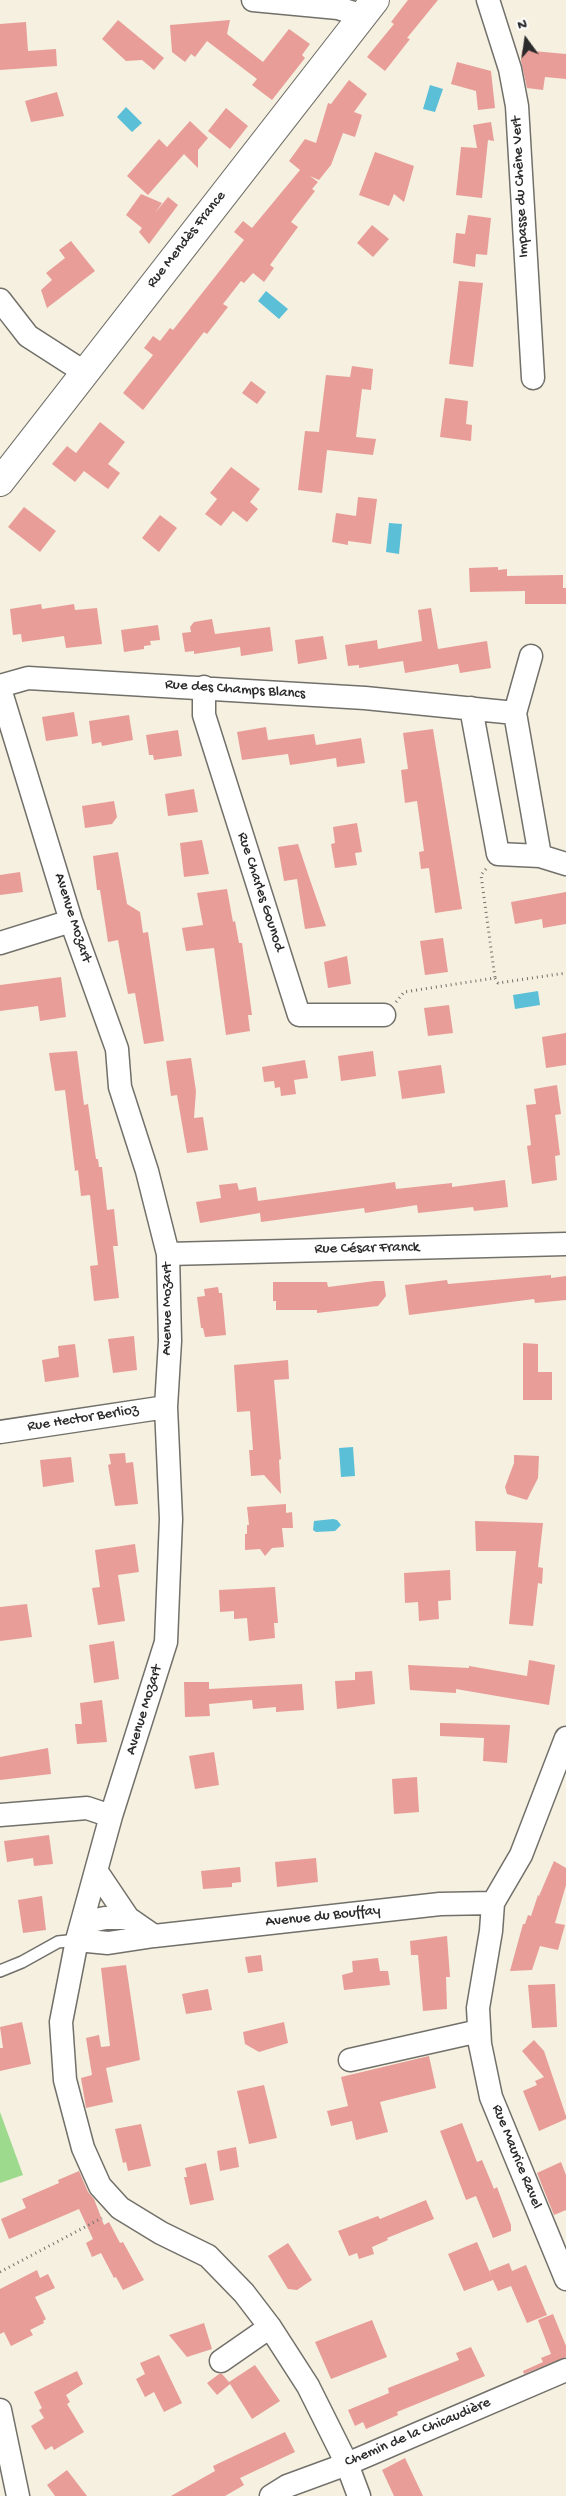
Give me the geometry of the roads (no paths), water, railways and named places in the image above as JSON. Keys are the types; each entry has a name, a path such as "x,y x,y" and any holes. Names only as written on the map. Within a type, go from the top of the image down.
{"street":[{"path":"253,0 338,8 369,8"},
{"name":"Impasse du Chêne Vert","path":"488,0 510,69 516,106 533,378"},
{"name":"Rue Mendès France","path":"0,482 369,8"},
{"path":"0,300 28,336 84,372"},
{"path":"531,656 515,713 540,856"},
{"name":"Rue des Champs Blancs","path":"0,688 28,678 204,687 515,713"},
{"name":"Rue Charles Gounod","path":"204,687 204,715 299,1015 384,1015"},
{"name":"Avenue Mozart","path":"0,688 71,922 116,1049 120,1087 146,1171 168,1254 170,1341 166,1407 171,1519 166,1642 112,1816 80,1932 61,2022 65,2080 83,2148 100,2186 120,2208 161,2233 208,2256 244,2293 270,2327 308,2386 347,2464 359,2496"},
{"path":"471,708 498,854 540,856 566,864"},
{"path":"0,943 71,922"},
{"name":"Rue César Franck","path":"168,1254 566,1244"},
{"name":"Rue Hector Berlioz","path":"0,1432 166,1407"},
{"name":"Rue Maurice Ravel","path":"566,1738 521,1855 492,1904 491,1931 478,2008 479,2031 491,2097 566,2279"},
{"path":"0,1815 87,1808 112,1816"},
{"path":"97,1872 128,1918 154,1936"},
{"name":"Avenue du Bouffay","path":"80,1932 108,1943 154,1936 440,1904 492,1904"},
{"path":"80,1932 105,1918 128,1918"},
{"path":"350,2060 479,2031"},
{"path":"221,2362 270,2327"},
{"name":"Chemin de la Chicaudière","path":"271,2496 287,2486 347,2464 566,2370"},
{"path":"0,2410 18,2496"}],"lane":[{"path":"0,1971 22,1962 80,1932"}],"water":[{"path":"430,85 443,89 435,112 423,109"},
{"path":"126,107 142,123 132,132 117,117"},
{"path":"266,291 288,309 279,319 258,301"},
{"path":"389,523 402,524 399,554 386,552"},
{"path":"538,991 540,1005 515,1009 513,995"},
{"path":"353,1447 355,1476 341,1477 339,1448"},
{"path":"337,1520 341,1525 335,1531 316,1532 313,1530 314,1521"}]}
